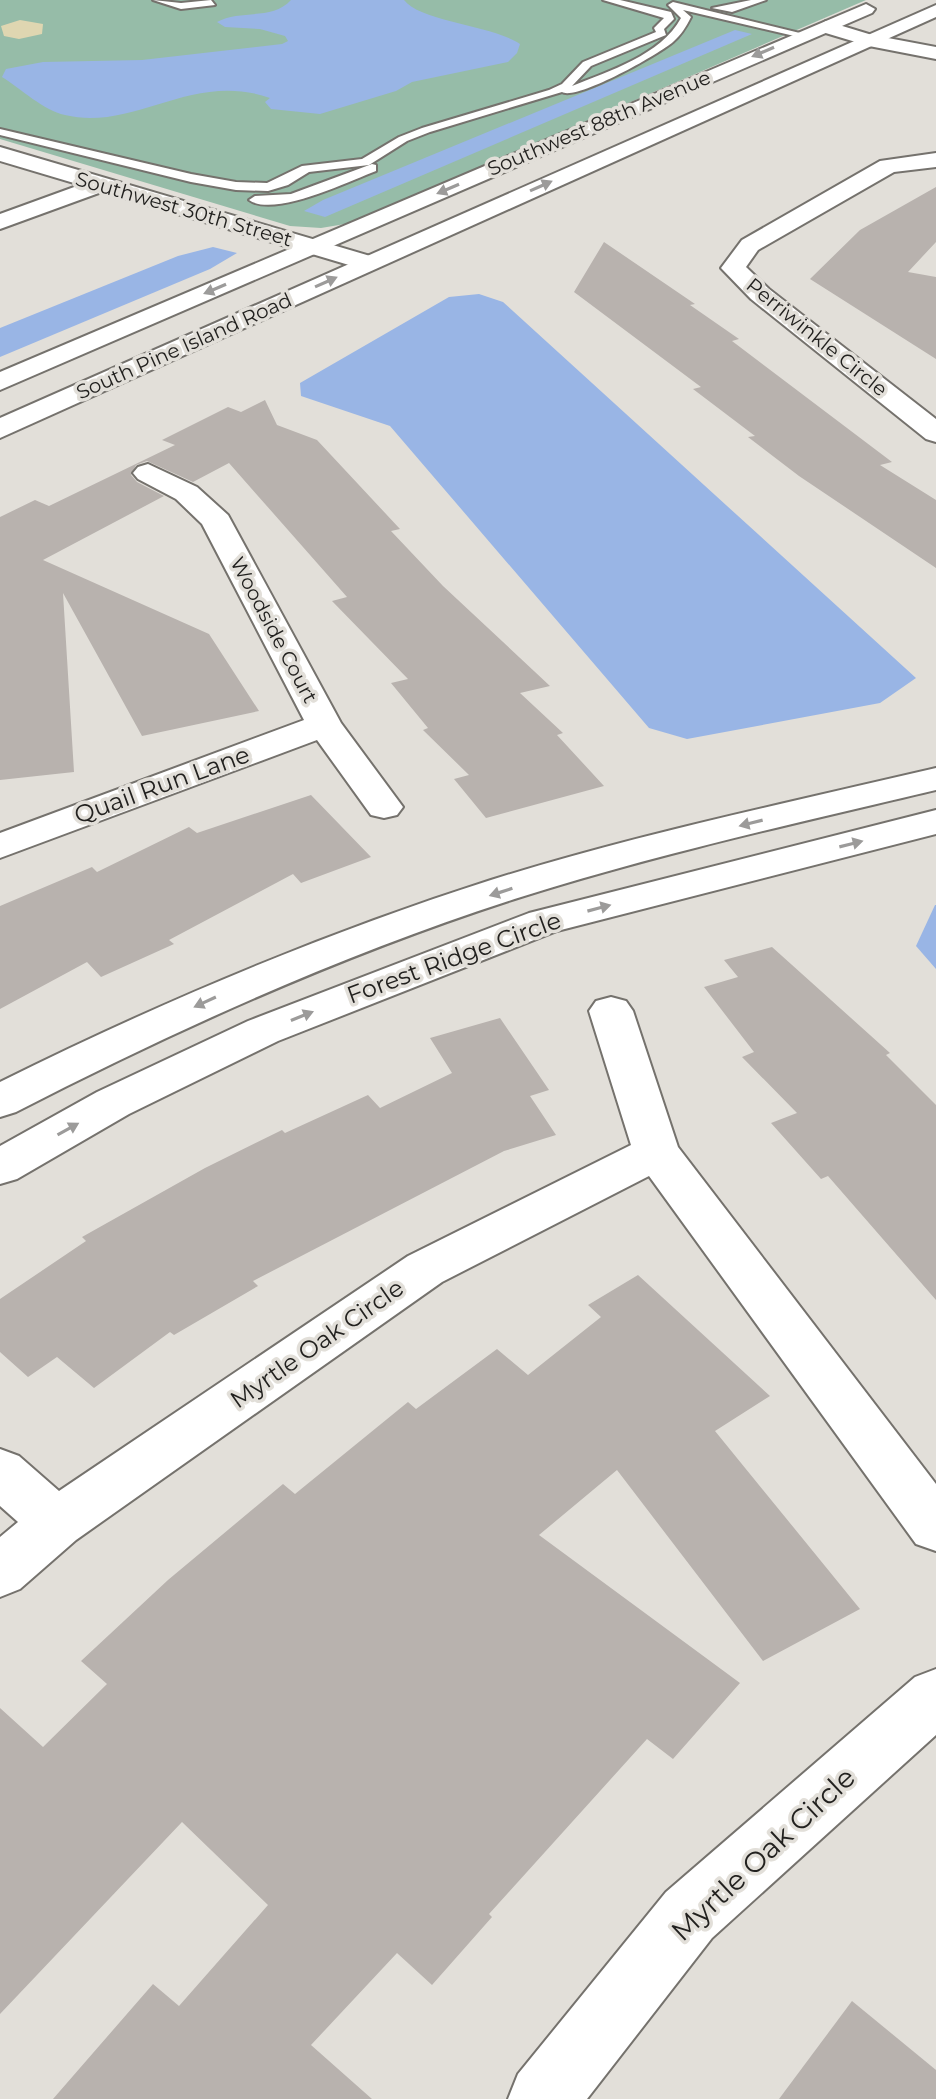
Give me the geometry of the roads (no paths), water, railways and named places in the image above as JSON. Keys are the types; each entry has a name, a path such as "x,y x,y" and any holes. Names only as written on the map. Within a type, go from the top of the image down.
{"street":[{"name":"Southwest 88th Avenue","path":"312,247 887,0"},
{"name":"Southwest 88th Avenue","path":"368,263 936,10"},
{"path":"826,27 891,30 936,38"},
{"path":"826,27 869,40 936,53"},
{"name":"Southwest 30th Street","path":"0,154 368,263"},
{"name":"Perriwinkle Circle","path":"936,160 888,166 750,245 733,268 760,294 936,433"},
{"path":"0,222 99,185"},
{"path":"0,197 36,209"},
{"name":"South Pine Island Road","path":"0,382 312,247"},
{"name":"South Pine Island Road","path":"0,429 368,263"},
{"name":"Woodside Court","path":"148,473 178,487 205,505 217,522 324,725 384,807"},
{"name":"Quail Run Lane","path":"9,832 324,725"},
{"name":"Forest Ridge Circle","path":"0,1101 219,995 380,932 582,866 936,779"},
{"name":"Forest Ridge Circle","path":"0,1167 113,1103 263,1031 543,922 936,822"},
{"path":"611,1011 656,1152 936,1527"},
{"name":"Myrtle Oak Circle","path":"0,1572 56,1523 425,1269 656,1152"},
{"path":"0,1472 56,1523"},
{"name":"Myrtle Oak Circle","path":"543,2099 689,1915 936,1696"}],"lane":[{"path":"158,0 201,7 210,5 206,0"},
{"path":"0,132 191,178 236,186 268,187 306,169 365,162 403,139 426,130 500,110 566,86 587,64 662,33 659,28 669,19 667,14 656,10 608,0"},
{"path":"654,0 803,35"},
{"path":"672,5 732,9 761,0"},
{"path":"436,141 580,87 667,43 684,27 686,17 672,5"},
{"path":"0,140 183,187 263,201 293,198 332,186 398,157"}],"water":[{"path":"291,0 404,0 425,13 492,32 520,44 517,53 508,62 412,82 396,91 320,114 271,109 265,102 270,98 242,91 215,91 115,116 90,118 65,115 49,109 2,77 6,69 43,62 142,60 282,44 288,41 285,36 260,29 225,27 217,22 235,16 265,13"},
{"path":"735,30 752,34 325,217 304,211 323,200"},
{"path":"213,247 237,253 210,269 0,357 0,328 178,256"},
{"path":"479,294 503,302 916,678 880,703 687,739 649,728 390,426 301,396 300,383 449,297"},
{"path":"936,905 936,969 916,946"}]}
